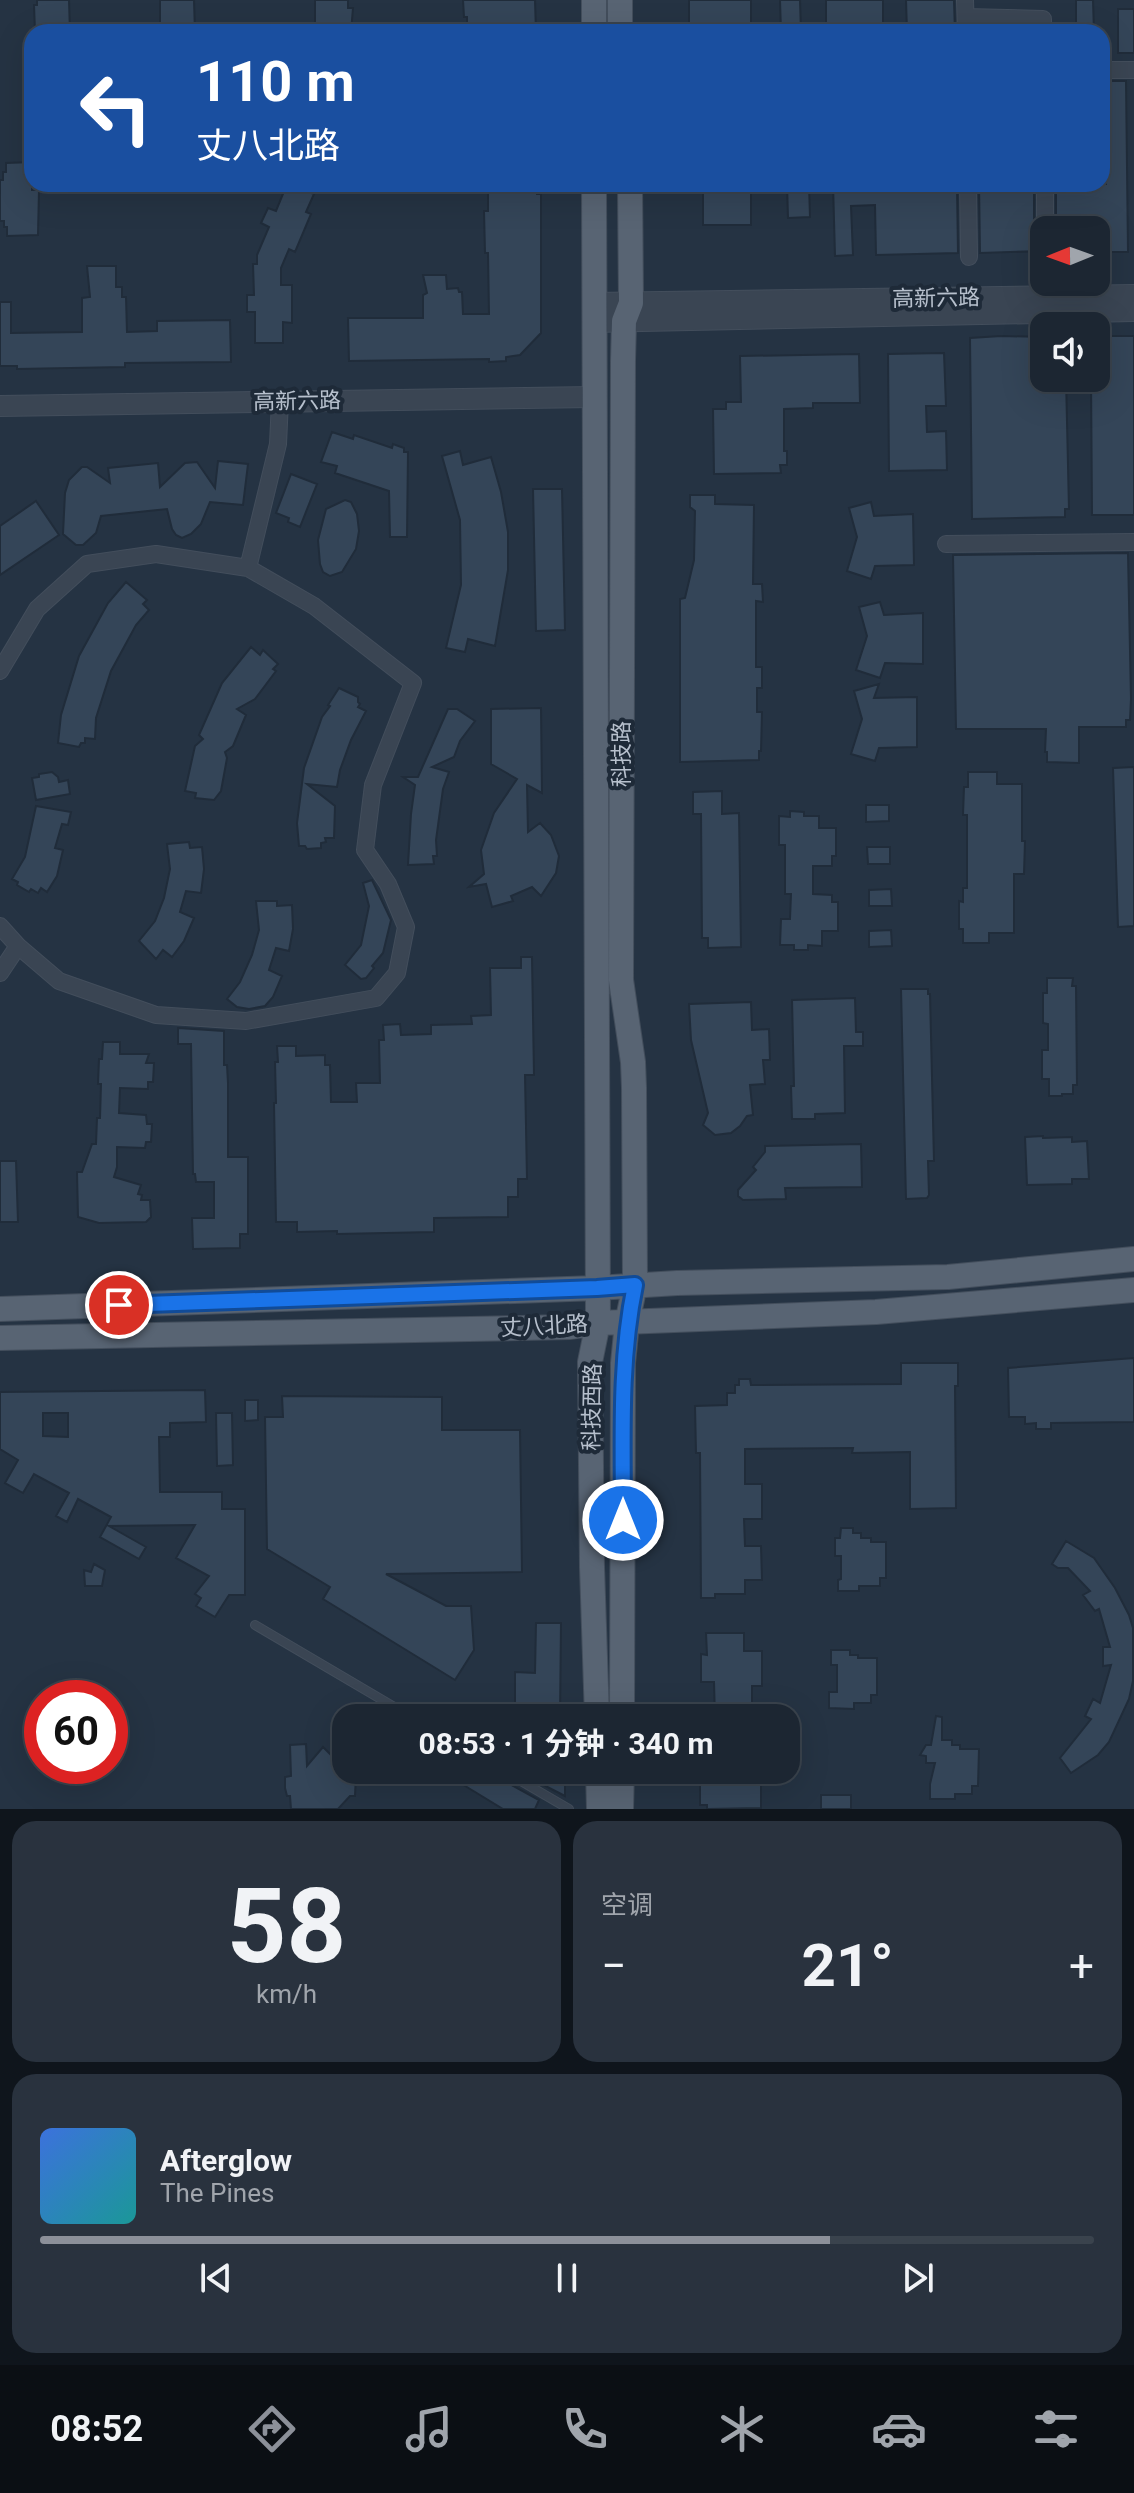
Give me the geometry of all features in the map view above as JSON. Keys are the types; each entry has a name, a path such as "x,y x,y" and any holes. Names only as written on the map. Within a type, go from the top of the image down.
{"main road":[{"path":"594,0 594,24"},
{"path":"620,0 620,24"},
{"name":"科技路","path":"594,192 597,1288"},
{"name":"科技路","path":"627,1323 635,1285 633,1062 621,980 630,192"},
{"name":"丈八北路","path":"0,1309 635,1285 948,1277 1134,1259"},
{"name":"科技西路","path":"597,1288 598,1323 590,1362 597,1704"},
{"name":"丈八北路","path":"0,1338 552,1328 598,1323 876,1312 1134,1290"},
{"name":"科技西路","path":"622,1704 623,1363 627,1323"},
{"path":"598,1784 599,1809"},
{"path":"621,1809 622,1784"}],"street":[{"path":"966,16 1043,19 1043,24"},
{"path":"1110,70 1134,70"},
{"path":"968,192 969,257"},
{"path":"1045,192 1045,216"},
{"name":"高新六路","path":"594,312 1134,295"},
{"name":"高新六路","path":"1046,297 1134,311"},
{"name":"高新六路","path":"0,406 593,397"},
{"path":"248,568 278,444 280,401"},
{"path":"946,544 1134,542"},
{"path":"0,671 37,609 87,564 156,554 248,568 314,606 413,683 373,785 365,850 388,884 406,927 397,973 376,998 246,1021 156,1015 59,981 0,926"},
{"path":"0,973 18,946"}],"lane":[{"path":"255,1625 389,1704"},
{"path":"526,1784 569,1809"}],"building":[{"path":"37,0 69,0 70,24 35,24 34,5 37,5"},
{"path":"160,0 194,0 195,24 160,24"},
{"path":"315,0 348,0 348,8 353,8 352,24 315,24"},
{"path":"463,0 535,0 536,24 470,24 464,17"},
{"path":"689,0 751,0 751,24 689,24"},
{"path":"780,0 800,0 801,24 781,24"},
{"path":"826,0 883,0 883,24 826,24"},
{"path":"906,0 954,0 955,24 907,24"},
{"path":"1076,0 1093,0 1094,24 1076,24"},
{"path":"1118,9 1134,9 1134,53 1118,53"},
{"path":"1110,81 1126,81 1128,252 1110,252 1110,216 1056,216 1056,192 1110,192"},
{"path":"24,162 24,192 39,192 38,235 7,236 7,227 4,227 4,221 0,221 0,180 6,172 6,163"},
{"path":"284,192 314,194 306,212 311,214 295,252 289,249 281,268 281,285 292,285 292,323 283,322 283,343 255,343 255,312 247,312 247,295 254,295 253,264 257,264 257,255 269,227 261,223 268,208 276,211"},
{"path":"488,192 541,194 541,333 520,355 506,357 506,361 349,361 348,318 423,318 423,295 427,293 423,275 446,275 447,289 458,288 462,292 463,314 489,314 484,211 488,211"},
{"path":"703,192 751,192 751,225 703,225"},
{"path":"787,192 809,192 810,217 788,218"},
{"path":"833,192 957,192 958,253 876,255 875,205 851,206 853,255 835,256"},
{"path":"979,192 1034,192 1030,251 980,253"},
{"path":"87,266 116,266 116,287 122,287 122,297 126,297 127,332 157,331 157,321 230,320 231,362 125,363 125,367 17,369 17,366 0,366 0,302 11,302 11,333 82,332 82,298 90,297"},
{"path":"1110,336 1134,336 1134,515 1092,515 1091,392 1110,392"},
{"path":"1030,337 1030,392 1066,392 1069,509 1065,509 1065,517 972,519 970,338"},
{"path":"944,353 946,406 926,406 927,432 946,431 947,470 889,471 888,354"},
{"path":"859,354 860,403 813,403 813,408 784,409 787,465 780,465 781,473 714,474 713,409 726,409 726,402 741,402 740,356"},
{"path":"332,432 353,439 354,435 392,448 393,444 408,452 407,537 390,537 389,491 335,473 337,466 321,462"},
{"path":"460,451 463,465 491,457 508,532 508,570 495,646 468,639 465,652 446,648 461,585 460,520 442,456"},
{"path":"218,461 248,464 243,505 210,502 201,524 191,534 182,538 176,535 167,509 101,516 96,533 83,545 76,545 63,534 65,493 69,480 82,467 87,467 110,483 108,468 158,463 160,487 185,463 197,462 215,488"},
{"path":"291,474 317,484 300,527 276,513"},
{"path":"533,489 562,489 565,630 536,631"},
{"path":"690,495 715,495 715,504 754,505 753,584 762,584 763,602 756,601 756,667 762,667 762,688 757,688 757,712 762,712 759,760 680,762 680,599 685,598 694,560 695,511 690,507"},
{"path":"345,500 351,502 357,514 359,531 356,549 342,572 330,576 323,572 320,564 318,540 326,509"},
{"path":"36,501 59,535 0,575 0,526"},
{"path":"871,502 874,516 913,514 914,565 875,566 871,579 847,571 857,537 849,508"},
{"path":"1128,553 1131,699 1130,720 1126,720 1126,727 1079,727 1079,763 1047,762 1046,729 956,729 953,555"},
{"path":"126,582 147,600 143,604 149,610 136,625 111,671 96,718 95,739 85,738 85,743 79,747 58,743 61,715 79,656 108,603"},
{"path":"880,602 884,615 923,613 923,664 885,663 880,678 856,670 867,636 859,607"},
{"path":"251,647 260,655 263,650 278,664 273,669 276,671 255,699 237,709 246,715 233,746 225,752 227,758 221,791 214,800 195,798 196,793 185,791 195,746 203,739 199,735 222,683"},
{"path":"879,684 874,698 917,697 917,747 879,748 875,761 851,754 862,719 854,691"},
{"path":"339,688 358,697 358,707 366,711 351,740 337,787 307,784 335,806 334,838 325,838 326,842 321,843 321,848 307,849 299,846 297,823 304,768 322,717"},
{"path":"541,708 542,793 527,785 528,832 540,823 551,835 559,856 556,873 541,896 532,887 511,896 513,901 492,907 486,884 469,887 484,874 481,850 494,813 517,779 491,764 491,709"},
{"path":"448,709 457,709 475,721 460,741 454,757 432,767 449,772 443,789 434,864 408,865 415,785 403,777 418,777"},
{"path":"1134,767 1134,926 1118,927 1113,768"},
{"path":"52,772 59,782 68,780 70,794 36,800 32,778"},
{"path":"968,772 997,772 997,784 1022,784 1024,874 1014,874 1014,933 989,933 989,943 963,943 963,929 959,929 959,901 963,902 963,888 967,888 967,815 963,815"},
{"path":"722,791 722,814 739,813 741,947 708,948 708,938 702,938 701,814 693,814 693,792"},
{"path":"866,805 889,805 889,821 866,822"},
{"path":"36,806 71,812 68,825 62,824 55,848 63,850 57,876 47,892 41,888 38,893 31,889 29,892 12,879 25,857"},
{"path":"790,811 804,812 804,816 819,816 819,828 836,828 836,856 832,856 832,866 813,866 813,894 832,895 832,902 838,902 838,931 822,931 822,946 808,945 808,950 794,950 794,945 780,945 781,919 790,919 791,894 785,894 785,845 779,845 779,816 790,817"},
{"path":"189,842 190,848 202,847 204,869 201,893 186,891 180,912 194,918 184,941 172,957 163,950 156,959 139,941 155,921 164,898 170,869 167,844"},
{"path":"867,847 890,847 890,864 868,864"},
{"path":"372,880 391,920 383,953 366,978 361,979 345,965 361,945 369,906 363,883"},
{"path":"891,889 892,906 869,906 869,890"},
{"path":"256,901 277,901 277,906 292,905 293,929 289,951 276,948 269,970 282,976 273,997 265,1006 249,1009 237,1007 227,999 240,982 252,955 259,930"},
{"path":"891,930 892,946 869,947 869,931"},
{"path":"521,957 532,957 534,1075 525,1075 527,1179 518,1179 518,1197 508,1197 508,1217 434,1218 434,1232 297,1232 297,1222 276,1222 274,1103 277,1046 296,1046 296,1056 325,1055 325,1065 330,1065 331,1102 357,1102 356,1083 380,1083 379,1040 384,1040 383,1025 400,1024 401,1035 431,1034 431,1025 472,1024 471,1016 491,1015 490,968 521,968"},
{"path":"1047,978 1073,978 1072,986 1076,986 1077,1085 1073,1085 1073,1094 1062,1096 1049,1096 1049,1079 1042,1079 1042,1050 1048,1050 1048,1024 1043,1023 1043,993 1047,993"},
{"path":"901,989 928,989 930,994 934,1161 928,1161 927,1198 906,1199"},
{"path":"855,998 856,1032 863,1032 863,1046 844,1046 845,1113 815,1114 815,1119 792,1119 792,1000"},
{"path":"751,1002 752,1030 769,1029 770,1060 763,1060 765,1084 750,1085 753,1115 747,1116 731,1133 715,1135 703,1125 708,1113 691,1040 689,1004"},
{"path":"178,1028 224,1031 228,1157 248,1157 248,1234 240,1234 240,1248 193,1249 192,1218 214,1218 214,1182 196,1182 193,1174 191,1044 178,1044"},
{"path":"103,1042 120,1042 120,1054 149,1054 146,1063 154,1063 153,1082 148,1082 148,1089 120,1088 119,1113 146,1115 147,1124 152,1124 151,1142 146,1142 145,1148 117,1147 114,1177 141,1185 138,1194 142,1195 141,1200 150,1200 151,1217 146,1222 99,1223 78,1217 77,1172 82,1172 92,1144 96,1144 97,1118 100,1118 101,1084 98,1084"},
{"path":"1025,1137 1072,1137 1072,1142 1087,1141 1089,1179 1072,1179 1072,1184 1027,1185"},
{"path":"861,1144 862,1187 785,1188 786,1199 743,1200 738,1196 738,1190 756,1170 753,1167 765,1152 765,1146"},
{"path":"0,1161 16,1161 18,1222 0,1222"},
{"path":"1134,1358 1134,1422 1051,1423 1051,1429 1036,1429 1036,1423 1025,1424 1025,1417 1009,1417 1008,1368"},
{"path":"901,1363 958,1363 958,1386 955,1386 956,1508 910,1509 910,1452 852,1453 853,1448 745,1449 745,1484 762,1484 762,1519 744,1519 745,1546 761,1546 762,1580 745,1580 745,1594 715,1594 715,1598 701,1598 700,1453 696,1453 695,1406 727,1405 727,1393 735,1393 739,1379 750,1379 751,1385 901,1384"},
{"path":"205,1390 206,1422 170,1423 170,1437 159,1437 160,1492 222,1492 222,1509 245,1509 245,1595 229,1595 215,1617 196,1606 201,1598 195,1594 209,1576 176,1558 195,1525 109,1526 146,1547 139,1559 100,1537 111,1517 78,1499 67,1522 56,1516 69,1493 34,1474 23,1493 5,1483 18,1460 0,1449 0,1392","holes":["43,1413 68,1413 68,1437 43,1436"]},
{"path":"282,1396 442,1397 442,1430 520,1430 522,1572 386,1574 446,1606 471,1606 474,1650 455,1680 323,1599 330,1587 267,1549 265,1417 283,1417"},
{"path":"245,1400 258,1400 258,1420 245,1421"},
{"path":"216,1413 232,1413 233,1465 217,1466"},
{"path":"841,1528 853,1528 853,1533 861,1533 861,1538 871,1538 871,1542 886,1542 886,1578 880,1578 880,1586 859,1586 859,1591 838,1591 841,1556 835,1556 835,1538 840,1538"},
{"path":"1066,1541 1094,1558 1115,1588 1133,1628 1133,1681 1129,1699 1109,1742 1098,1755 1071,1773 1060,1758 1091,1719 1085,1716 1093,1699 1100,1703 1111,1665 1103,1666 1103,1647 1110,1647 1099,1609 1095,1611 1083,1595 1090,1591 1068,1568 1058,1568 1052,1564"},
{"path":"94,1564 105,1570 102,1586 85,1586 84,1570 91,1572"},
{"path":"536,1623 561,1623 560,1704 515,1704 515,1672 535,1673"},
{"path":"706,1633 744,1633 744,1651 762,1651 762,1686 752,1686 752,1704 715,1704 714,1682 701,1682 701,1654 707,1655"},
{"path":"831,1650 850,1650 850,1655 858,1655 858,1658 877,1658 877,1695 871,1695 871,1703 854,1703 854,1709 829,1708 829,1692 837,1692 837,1665 831,1665"},
{"path":"936,1716 942,1717 942,1740 952,1740 952,1745 960,1745 960,1749 979,1749 978,1786 972,1786 972,1794 955,1794 955,1799 930,1799 935,1763 926,1763 926,1756 920,1755 926,1745 931,1745"},
{"path":"306,1744 307,1766 323,1747 332,1756 332,1784 356,1784 355,1796 350,1796 338,1809 291,1809 290,1796 287,1796 285,1788 285,1777 291,1776 290,1745"},
{"path":"462,1784 509,1784 539,1800 535,1809 503,1809"},
{"path":"542,1784 565,1784 565,1796"},
{"path":"700,1784 761,1784 761,1808 707,1809 707,1805 700,1805"},
{"path":"821,1795 851,1795 851,1809 821,1809"}],"route":[{"path":"119,1305 635,1285 623,1363 623,1520"}]}
